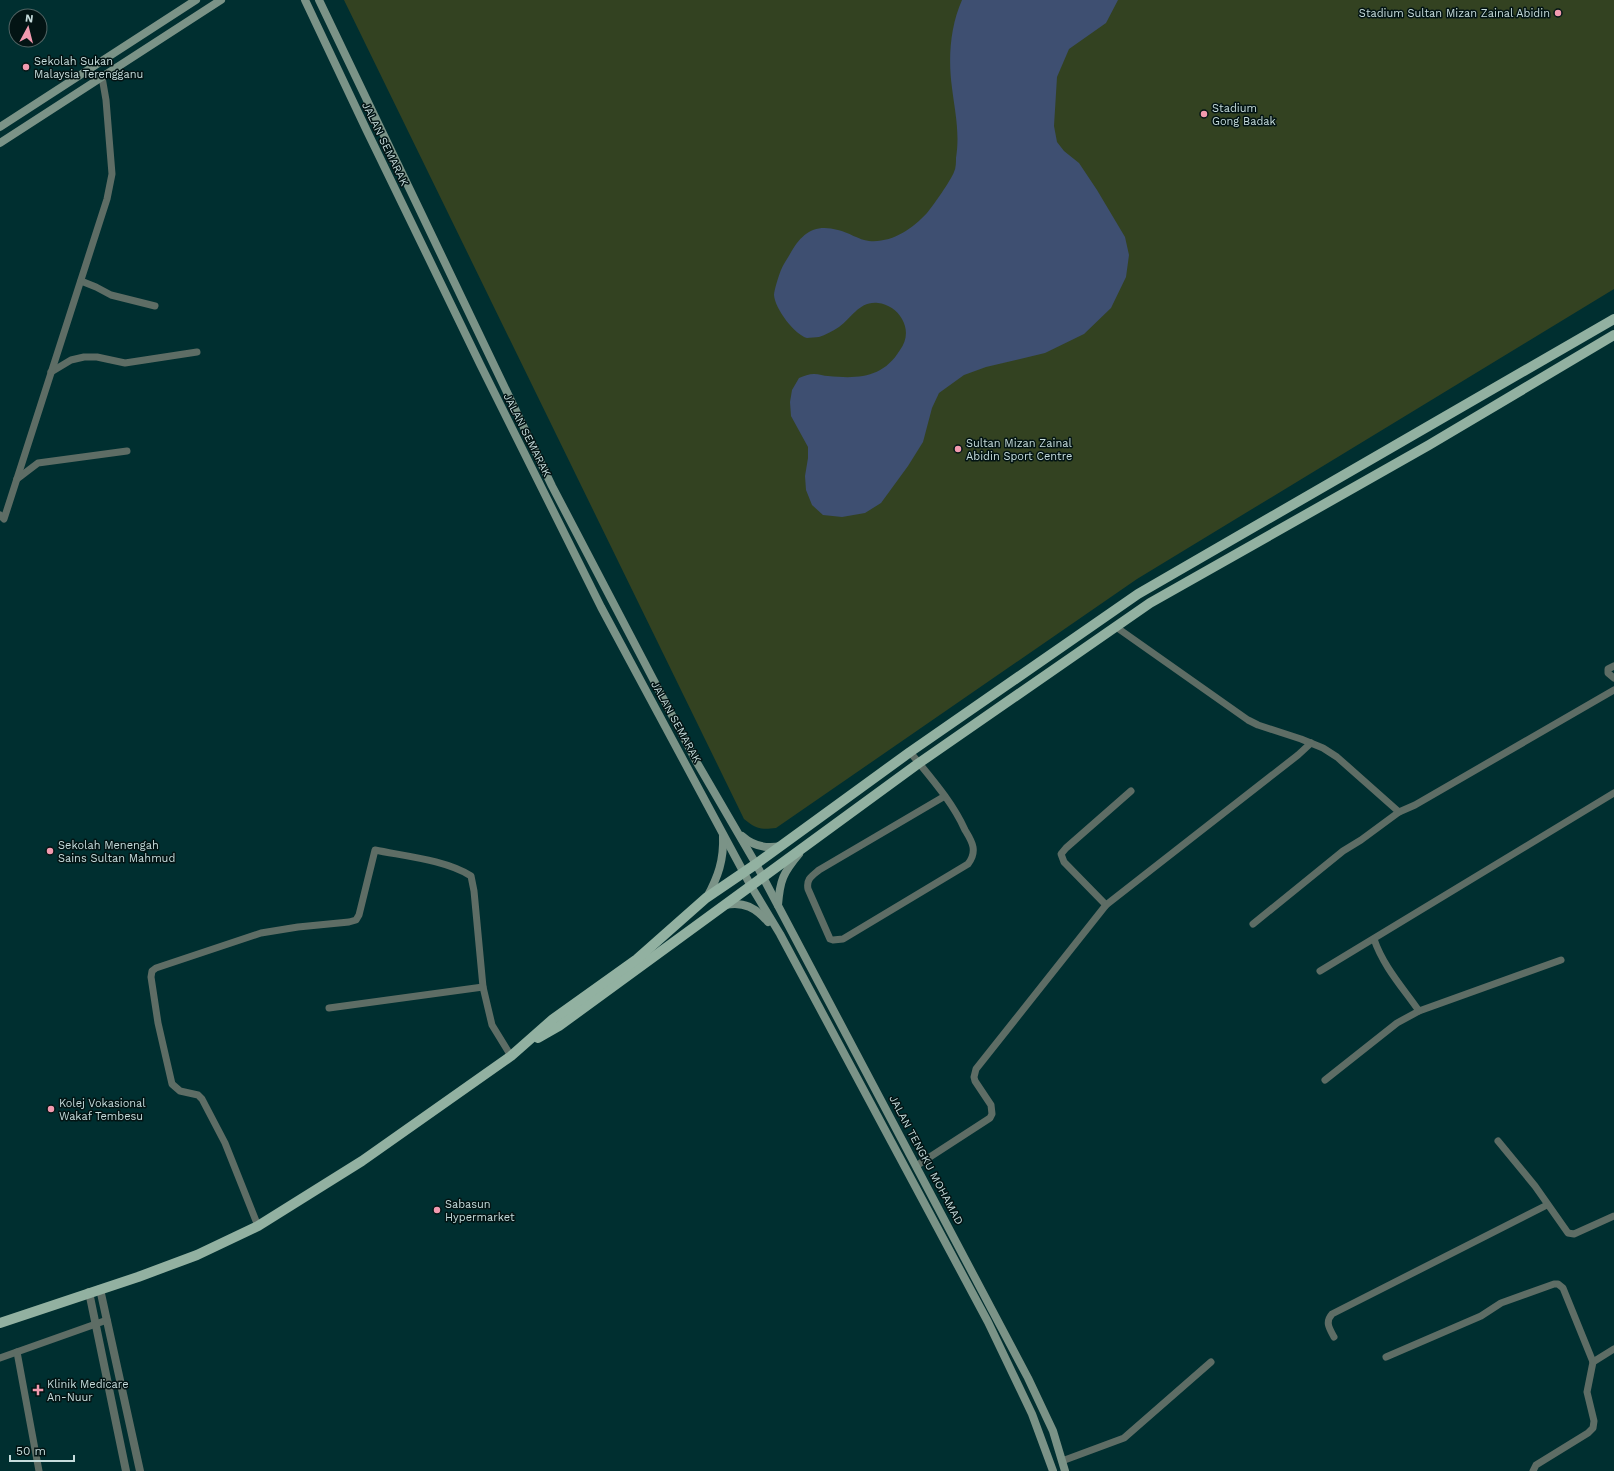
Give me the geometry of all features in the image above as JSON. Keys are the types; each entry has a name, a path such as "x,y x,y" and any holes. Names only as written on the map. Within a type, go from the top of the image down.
{"main road":[{"path":"0,127 196,0"},
{"path":"0,143 221,0"},
{"name":"JALAN SEMARAK","path":"305,0 480,364 601,607 688,765 744,872"},
{"name":"JALAN SEMARAK","path":"319,0 552,486 696,762 756,864"},
{"path":"514,1053 553,1019 637,959 706,898 782,846 910,752 1138,594 1614,319"},
{"path":"0,1323 196,1255 258,1226 362,1161 514,1053 559,1026 919,764 1150,603 1428,445 1614,336"},
{"path":"706,898 717,878 722,864 724,850 723,833"},
{"path":"738,833 749,842 760,846 782,846"},
{"path":"778,906 781,879 790,864 806,846"},
{"name":"JALAN TENGKU MOHAMAD","path":"756,864 1028,1378 1053,1431 1065,1471"},
{"name":"JALAN TENGKU MOHAMAD","path":"744,872 780,934 995,1336 1032,1414 1053,1471"},
{"path":"723,906 738,904 753,908 761,914 780,934"}],"street":[{"path":"0,515 4,519 107,199 112,174 106,100 102,77"},
{"path":"81,281 111,295 155,306"},
{"path":"51,372 71,360 84,357 97,357 125,363 197,352"},
{"path":"16,480 38,463 127,451"},
{"path":"1116,628 1248,720 1258,725 1324,748 1337,757 1399,812"},
{"path":"1614,666 1608,669 1608,673 1614,678"},
{"path":"1253,924 1343,850 1361,840 1399,812 1415,805 1614,690"},
{"path":"916,1166 990,1118 992,1114 990,1105 975,1081 974,1077 976,1069 1106,905 1298,755 1311,743"},
{"path":"910,752 945,796 959,816 972,845 972,859 968,864 843,939 830,939 808,889 808,881 810,877 819,870 945,796"},
{"path":"1106,905 1064,862 1061,854 1131,791"},
{"path":"1320,971 1614,793"},
{"path":"258,1226 225,1143 202,1099 198,1095 180,1091 172,1084 158,1023 152,970 261,933 356,920 359,915 375,850 443,864 460,869 471,876 474,891 483,987 492,1025 514,1053"},
{"path":"1374,939 1377,950 1387,968 1419,1011"},
{"path":"1325,1080 1397,1023 1419,1011 1561,960"},
{"path":"329,1008 483,987"},
{"path":"1498,1141 1535,1186 1568,1233 1574,1234 1613,1218"},
{"path":"1334,1337 1328,1324 1329,1318 1332,1314 1547,1205"},
{"path":"1386,1357 1481,1316 1501,1303 1554,1284 1558,1284 1563,1288 1593,1362 1587,1392 1594,1421 1593,1428 1588,1433 1536,1465 1533,1471"},
{"path":"100,1289 140,1471"},
{"path":"89,1292 126,1471"},
{"path":"0,1358 107,1320"},
{"path":"1593,1362 1614,1348"},
{"path":"17,1352 39,1471"},
{"path":"1062,1460 1124,1438 1211,1362"}],"green space":[{"name":"Sultan Mizan Zainal Abidin Sport Centre","path":"344,0 1614,0 1614,289 1137,579 776,828 759,828 744,819"}],"water":[{"path":"962,0 1118,0 1106,23 1069,49 1057,77 1054,126 1057,142 1064,151 1079,163 1125,237 1129,255 1126,277 1111,308 1084,334 1045,353 986,367 964,375 939,393 932,408 923,442 908,466 881,503 865,513 842,517 823,515 812,505 806,490 805,476 808,447 791,416 790,402 792,390 799,378 812,374 850,377 869,375 878,371 893,359 904,343 906,331 900,316 892,308 878,303 871,303 861,307 844,323 832,331 819,337 807,338 797,332 786,321 775,301 774,295 776,286 782,268 794,247 809,232 815,229 829,228 869,241 886,240 901,234 921,219 930,210 946,187 956,165 957,131 950,55 955,21"}],"place":[{"name":"Stadium Sultan Mizan Zainal Abidin","path":"1558,13"},
{"name":"Sekolah Sukan Malaysia Terengganu","path":"26,67"},
{"name":"Stadium Gong Badak","path":"1204,114"},
{"name":"Sultan Mizan Zainal Abidin Sport Centre","path":"958,449"},
{"name":"Sekolah Menengah Sains Sultan Mahmud","path":"50,851"},
{"name":"Kolej Vokasional Wakaf Tembesu","path":"51,1109"},
{"name":"Sabasun Hypermarket","path":"437,1210"},
{"name":"Klinik Medicare An-Nuur","path":"38,1390"}]}
